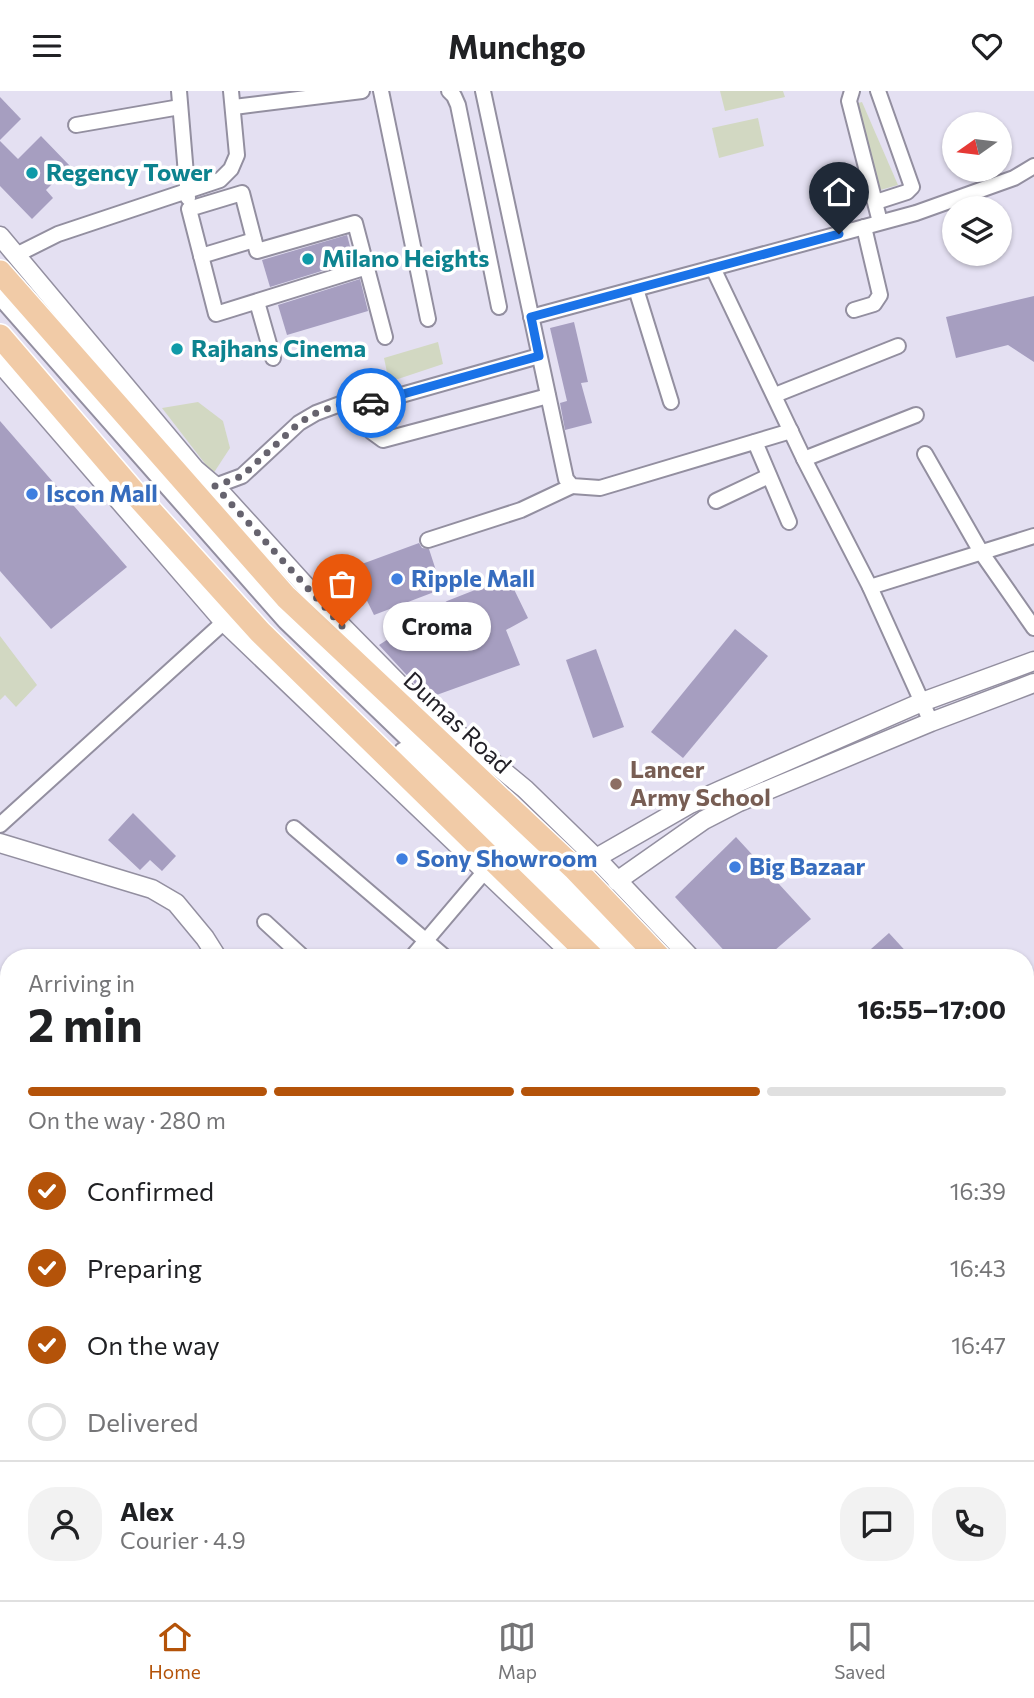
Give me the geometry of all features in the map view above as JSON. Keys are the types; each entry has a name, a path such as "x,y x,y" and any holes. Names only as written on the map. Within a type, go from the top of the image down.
{"main road":[{"name":"Dumas Road","path":"0,272 286,597 574,868 652,949"},
{"path":"0,294 286,620 629,949"},
{"path":"0,310 268,618 605,949"},
{"path":"0,336 138,497 260,632 584,949"}],"street":[{"path":"178,91 189,209 216,314 367,267"},
{"path":"18,254 58,234 220,180 232,169 237,155 231,91"},
{"path":"234,107 362,91"},
{"path":"382,91 429,319"},
{"path":"449,91 458,106 499,307"},
{"path":"483,91 566,479 572,486"},
{"path":"852,91 849,101 880,222"},
{"path":"876,202 906,192 912,187 878,91"},
{"path":"76,125 180,107"},
{"path":"531,317 916,213 1014,178 1034,166"},
{"path":"189,209 242,193 257,251 355,223 385,337"},
{"path":"854,310 874,304 880,295 864,227"},
{"path":"0,236 18,254 195,469 215,486 342,626 407,692 525,789 596,858 682,949"},
{"path":"201,256 254,240"},
{"path":"713,268 804,460 870,587 931,722"},
{"path":"636,289 671,402"},
{"path":"257,302 273,358"},
{"path":"775,395 898,346"},
{"path":"359,407 539,356"},
{"path":"0,363 224,622 567,949"},
{"path":"215,486 242,476 299,423 343,403 355,403 372,432 383,440 548,396"},
{"path":"804,460 916,415"},
{"path":"428,540 521,510 572,486 600,488 791,431"},
{"path":"755,442 789,522"},
{"path":"925,454 981,552 1034,628"},
{"path":"716,501 769,476"},
{"path":"870,587 1034,536"},
{"path":"0,825 224,622"},
{"path":"596,858 690,804 721,790 922,702 1034,661"},
{"path":"617,881 694,827 739,801 1034,683"},
{"path":"294,828 436,949"},
{"path":"0,843 152,890 176,903 212,949"},
{"path":"419,949 485,871"},
{"path":"265,922 294,949"}],"shaded area":[{"path":"720,91 783,91 785,97 725,111"},
{"path":"862,102 898,185 877,191 847,106"},
{"path":"758,118 764,146 719,158 712,128"},
{"path":"438,342 443,364 389,382 384,358"},
{"path":"198,402 223,421 230,448 213,474 162,408"},
{"path":"0,636 37,685 16,707 5,695 0,700"}],"building":[{"name":"Regency Tower","path":"0,97 21,119 0,140"},
{"name":"Regency Tower","path":"41,136 70,166 46,190 53,198 32,219 0,186 0,141 18,159"},
{"name":"Milano Heights","path":"347,235 354,261 270,287 262,260"},
{"name":"Milano Heights","path":"360,279 368,311 287,335 278,305"},
{"path":"1034,296 1034,362 1008,345 956,358 946,317"},
{"path":"574,322 588,382 581,383 592,423 565,430 560,403 567,401 550,328"},
{"name":"Iscon Mall","path":"0,421 127,567 51,629 0,571"},
{"name":"Ripple Mall","path":"419,543 422,548 429,549 442,589 374,615 351,568"},
{"path":"508,577 528,618 506,630 520,665 431,697 415,684 379,645 447,601"},
{"path":"735,629 768,656 683,758 651,732"},
{"path":"596,649 624,727 593,738 566,660"},
{"path":"133,813 176,856 162,871 150,860 140,870 108,840"},
{"name":"Big Bazaar","path":"736,837 811,919 776,949 723,949 675,897"},
{"path":"889,933 904,949 871,949"}],"way so far":[{"path":"342,626 215,486 242,476 299,423 316,413 343,403 355,403 359,407 371,403"}],"place":[{"name":"Regency Tower","path":"32,173"},
{"name":"Milano Heights","path":"308,259"},
{"name":"Rajhans Cinema","path":"177,349"},
{"name":"Iscon Mall","path":"32,494"},
{"name":"Ripple Mall","path":"397,579"},
{"name":"Croma","path":"342,626"},
{"name":"Lancer Army School","path":"616,784"},
{"name":"Sony Showroom","path":"402,859"},
{"name":"Big Bazaar","path":"735,867"}],"route":[{"path":"371,403 539,356 531,317 839,234"}]}
